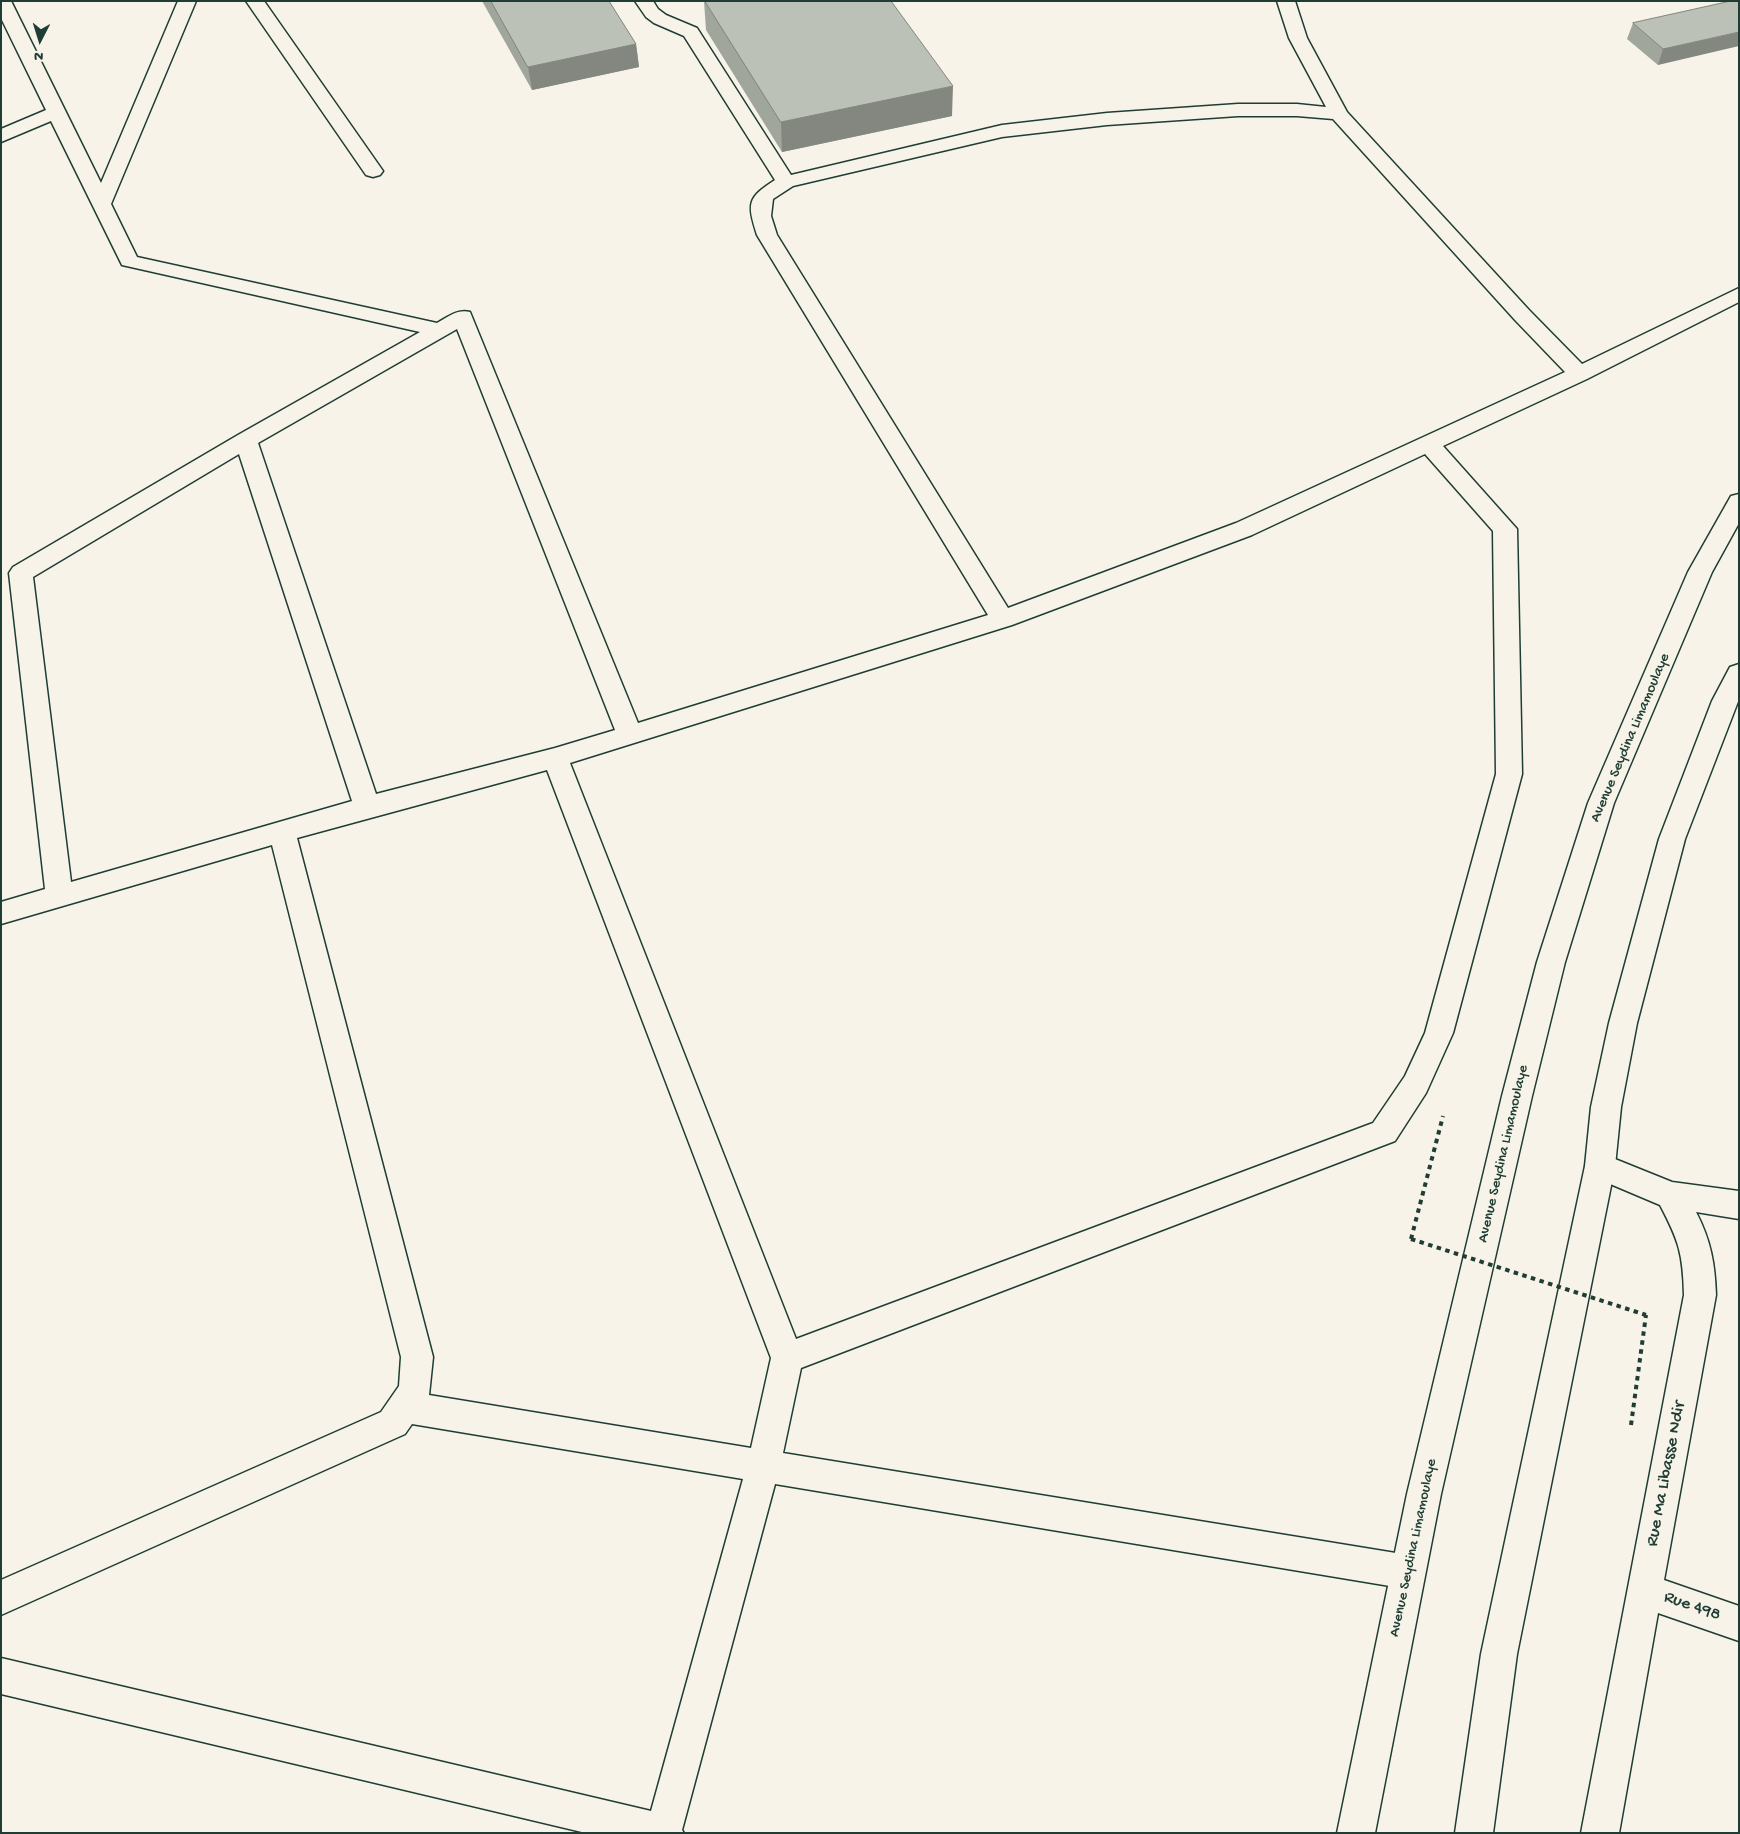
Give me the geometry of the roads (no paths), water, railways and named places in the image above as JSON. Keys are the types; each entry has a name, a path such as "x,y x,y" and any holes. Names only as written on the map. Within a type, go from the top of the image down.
{"main road":[{"path":"2,1 129,262 439,330"},
{"path":"102,205 187,1"},
{"path":"255,1 372,172"},
{"path":"644,1 652,13 660,19 692,32 786,182"},
{"path":"1286,1 1298,38 1339,114 1522,315 1579,374"},
{"path":"1003,618 767,235 760,216 763,197 786,182 1002,132 1107,119 1238,110 1297,110 1339,114"},
{"path":"1,136 56,112"},
{"path":"1,913 367,807 555,758 1003,618 1244,529 1579,374 1739,294"},
{"path":"59,896 21,573 246,440 463,317 630,734"},
{"path":"246,440 367,807"},
{"path":"787,1358 1384,1132 1416,1084 1439,1033 1508,774 1505,529 1429,444"},
{"name":"Avenue Seydina Limamoulaye","path":"1356,1833 1408,1572 1517,1096 1551,962 1601,803 1700,572 1739,502"},
{"path":"1474,1833 1499,1654 1600,1166 1606,1107 1623,1023 1672,839 1725,701 1739,673"},
{"path":"1,1676 664,1833 763,1467 787,1358 555,758"},
{"path":"1,1598 393,1423 415,1391 417,1357 282,833"},
{"path":"1600,1166 1671,1195 1739,1205"},
{"name":"Rue Ma Libasse Ndir","path":"1600,1833 1700,1295 1699,1263 1691,1233 1671,1195"},
{"path":"404,1407 1408,1572"},
{"name":"Rue 498","path":"1645,1591 1739,1624"}]}
